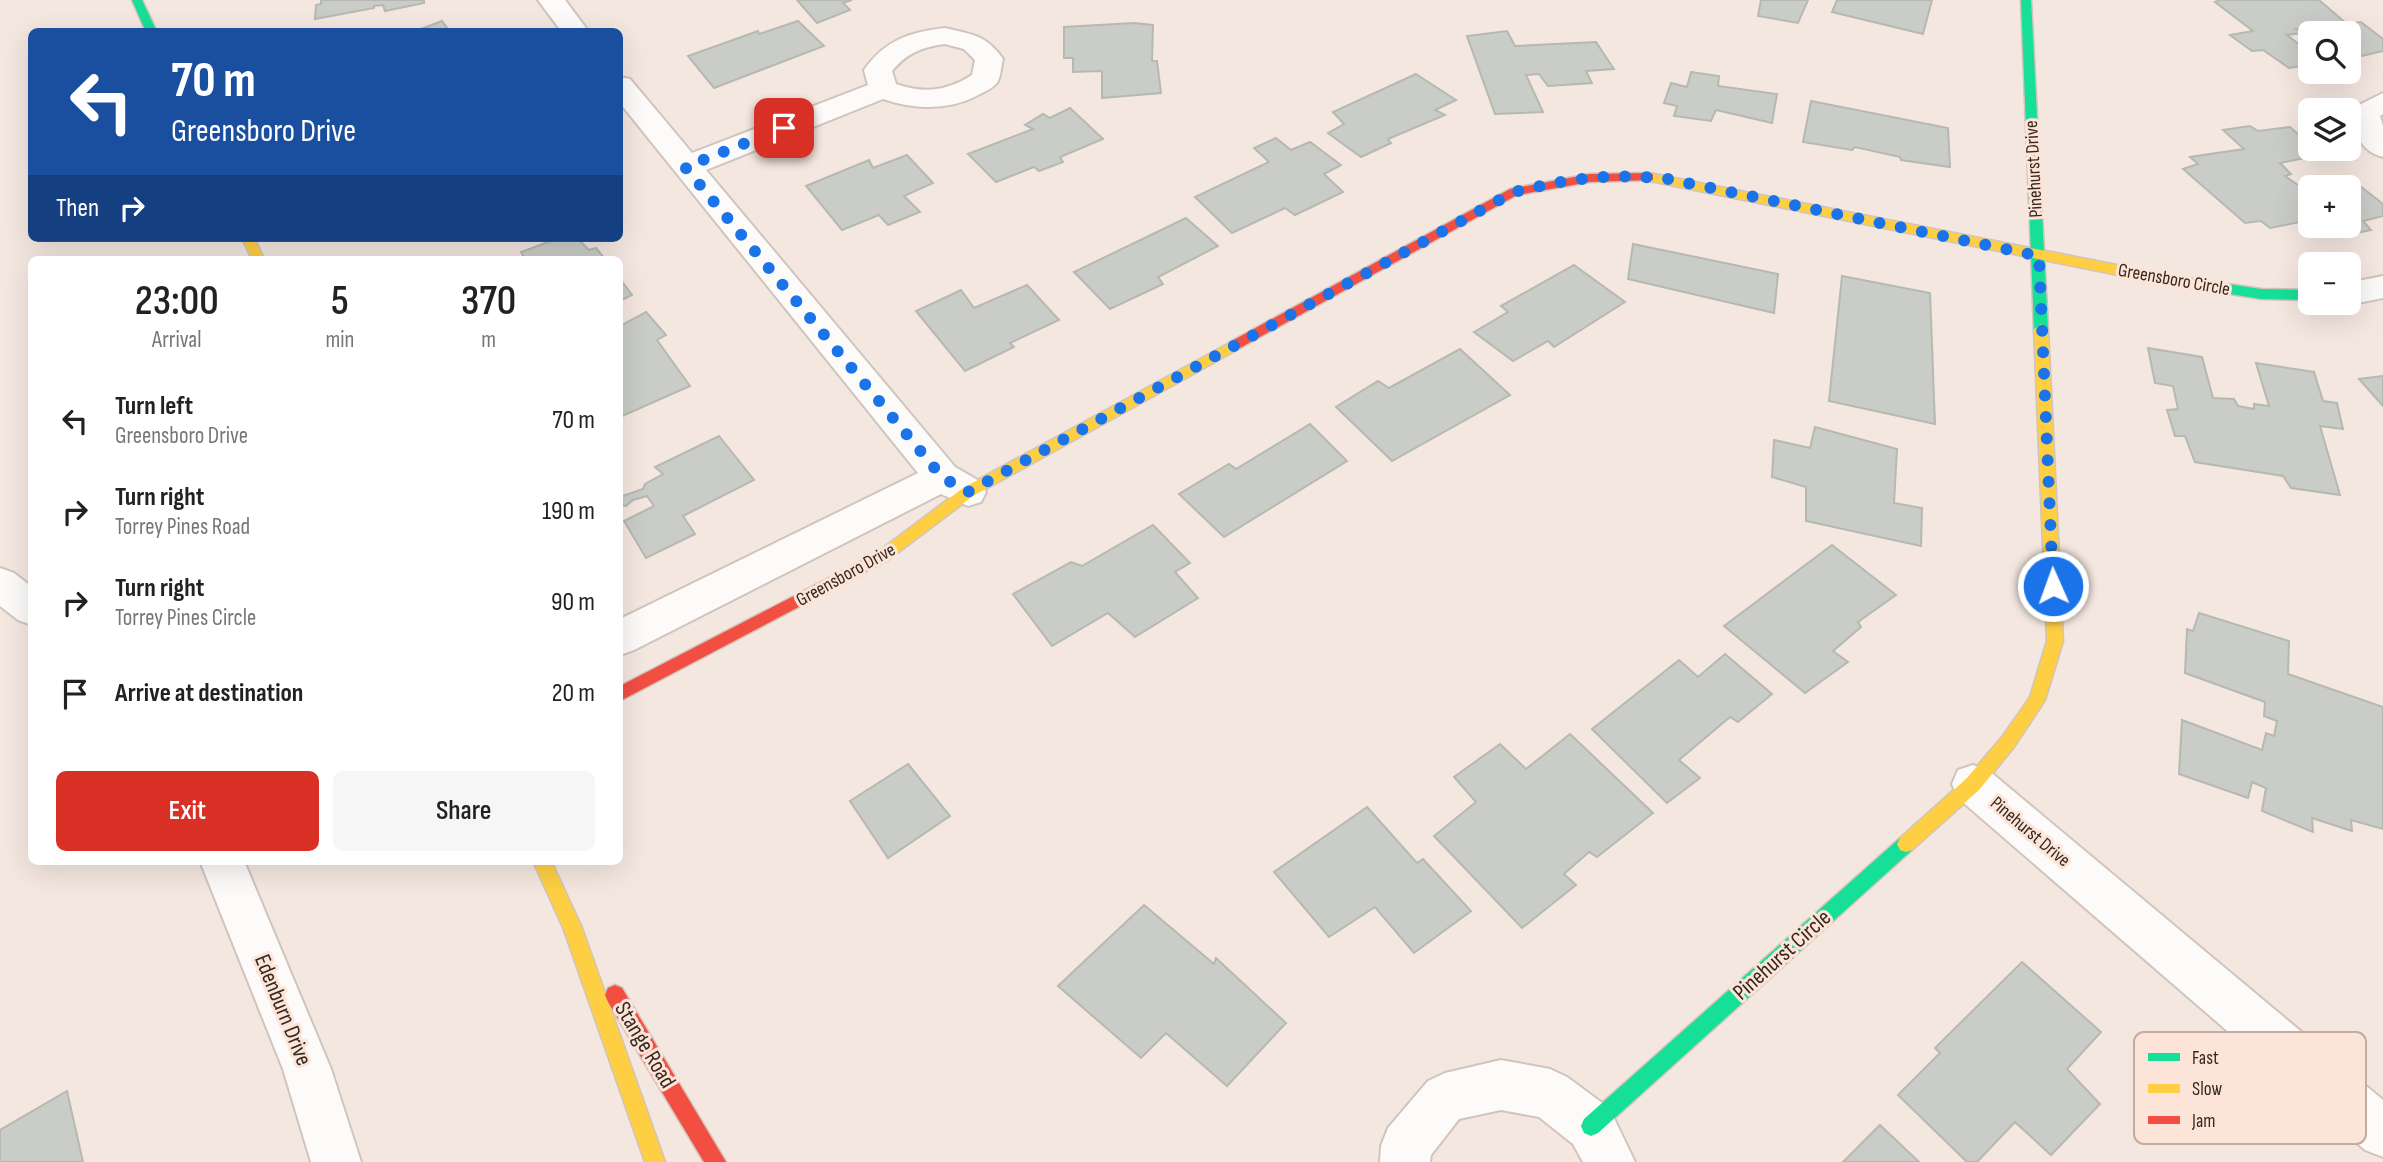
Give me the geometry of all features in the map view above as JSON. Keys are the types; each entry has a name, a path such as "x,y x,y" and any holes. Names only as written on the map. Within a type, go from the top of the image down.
{"street":[{"path":"137,0 150,28"},
{"path":"551,0 573,28"},
{"name":"Pinehurst Drive","path":"2026,0 2055,641 2037,700 2008,742 1973,784 2265,1032"},
{"path":"623,89 685,167 955,484"},
{"path":"685,167 883,89"},
{"path":"2383,102 2365,113 2372,138 2383,148"},
{"name":"Greensboro Drive","path":"623,637 955,484 1514,192 1569,178 1626,175 1668,179 2039,256"},
{"name":"Greensboro Circle","path":"2039,256 2172,281 2261,294 2298,295"},
{"path":"2361,292 2383,287"},
{"name":"Greensboro Drive","path":"623,692 894,551 955,484"},
{"path":"0,584 28,606"},
{"name":"Pinehurst Circle","path":"1405,1162 1406,1146 1445,1098 1501,1085 1550,1094 1601,1144 1973,784"},
{"name":"Edenburn Drive","path":"224,865 307,1069 336,1162"},
{"name":"Stange Road","path":"544,865 573,928 655,1162"},
{"name":"Stange Road","path":"573,928 716,1162"},
{"name":"Pinehurst Drive","path":"2366,1118 2383,1132"}],"building":[{"path":"321,0 424,0 424,3 385,11 383,5 374,6 315,19 316,5 321,4"},
{"path":"797,0 852,0 843,3 850,10 817,23"},
{"path":"1761,0 1808,0 1798,23 1758,16"},
{"path":"1837,0 1932,0 1923,34 1832,12"},
{"path":"2319,0 2344,21 2298,21 2298,34 2287,35 2298,44 2298,67 2289,68 2263,50 2252,51 2230,35 2253,31 2215,2"},
{"path":"442,21 447,28 424,28"},
{"path":"798,21 824,46 714,88 688,56 758,31 759,34"},
{"path":"2361,22 2383,39 2383,51 2362,56"},
{"path":"1134,23 1153,25 1152,61 1157,61 1161,93 1102,98 1102,71 1073,72 1073,58 1064,58 1064,27"},
{"path":"1507,31 1515,46 1596,42 1614,69 1586,71 1592,83 1548,86 1539,74 1526,75 1543,112 1495,114 1467,36"},
{"path":"1691,72 1719,76 1718,86 1777,94 1772,123 1716,110 1711,121 1674,116 1677,106 1664,103 1671,83 1687,87"},
{"path":"1416,74 1456,100 1435,110 1445,115 1388,139 1391,143 1361,157 1328,133 1344,124 1333,112"},
{"path":"1811,101 1948,128 1950,167 1901,160 1900,157 1855,147 1852,150 1803,142"},
{"path":"1070,108 1103,139 1060,157 1063,162 1039,171 1034,167 996,182 968,154 1033,129 1025,125 1043,114 1050,118"},
{"path":"2250,126 2258,131 2290,127 2298,134 2298,159 2280,163 2291,174 2285,176 2298,185 2298,222 2270,228 2261,221 2245,223 2183,169 2198,164 2190,157 2244,149 2223,130"},
{"path":"1276,138 1291,150 1310,142 1341,165 1324,174 1343,192 1295,215 1285,208 1232,233 1195,197 1269,162 1254,148"},
{"path":"907,155 933,183 904,196 920,212 888,225 879,215 842,230 806,186 869,160 873,168"},
{"path":"2361,187 2383,204 2383,216 2363,221 2371,230 2361,232"},
{"path":"1186,218 1218,246 1158,277 1163,284 1110,309 1074,272"},
{"path":"548,242 581,242 589,250 596,248 603,256 523,256 521,252"},
{"path":"1633,244 1778,274 1774,313 1628,279"},
{"path":"1574,265 1625,302 1554,347 1548,341 1513,361 1474,332 1508,312 1501,306"},
{"path":"1842,276 1930,293 1935,424 1829,401"},
{"path":"623,283 632,295 623,300"},
{"path":"1027,285 1059,320 1010,343 1014,347 965,371 916,311 961,290 974,308"},
{"path":"646,312 666,335 657,340 690,386 623,416 623,324"},
{"path":"2148,348 2202,357 2213,398 2234,399 2238,406 2254,409 2254,404 2269,406 2256,363 2314,372 2323,401 2337,403 2343,429 2320,426 2340,495 2291,488 2283,476 2195,462 2185,436 2175,436 2167,410 2178,409 2173,386 2155,383"},
{"path":"1460,349 1510,395 1392,461 1336,407 1378,381 1389,388"},
{"path":"2383,376 2383,406 2359,379"},
{"path":"1310,424 1347,461 1224,537 1179,494 1229,464 1236,469"},
{"path":"1815,427 1897,449 1894,503 1922,508 1921,546 1806,521 1806,487 1772,477 1774,440 1810,448"},
{"path":"719,436 754,480 683,516 695,534 646,558 624,521 654,506 647,496 623,506 623,496 643,489 645,484 663,474 655,467"},
{"path":"1153,525 1190,563 1175,572 1198,598 1135,637 1108,613 1052,646 1013,594 1071,562 1082,566"},
{"path":"1832,545 1896,595 1858,622 1861,627 1833,651 1848,662 1805,693 1724,626"},
{"path":"2199,613 2289,641 2288,674 2383,707 2383,829 2351,820 2352,831 2312,818 2313,832 2262,811 2266,788 2252,782 2248,798 2179,774 2182,720 2262,750 2266,733 2274,736 2277,721 2264,716 2265,702 2185,673 2187,629 2193,631"},
{"path":"1725,654 1772,694 1738,722 1730,717 1679,760 1700,778 1667,803 1592,729 1679,660 1698,677"},
{"path":"1570,734 1653,813 1597,857 1589,852 1564,874 1576,885 1522,928 1434,836 1476,802 1454,777 1500,744 1526,769"},
{"path":"908,764 950,816 888,858 850,801"},
{"path":"1367,807 1417,863 1423,859 1471,911 1414,953 1375,907 1329,937 1274,872"},
{"path":"1144,905 1214,964 1216,958 1286,1023 1227,1086 1166,1033 1141,1058 1058,986"},
{"path":"2022,962 2101,1032 2067,1069 2100,1104 2051,1155 2015,1122 1977,1162 1967,1162 1898,1095 1940,1053 1935,1048"},
{"path":"67,1091 83,1162 0,1162 0,1130"},
{"path":"1880,1125 1919,1162 1843,1162"}],"traffic: fast":[{"path":"137,0 150,28"},
{"path":"2026,0 2041,329"},
{"path":"2168,280 2261,294 2298,295"},
{"path":"1591,1126 1906,844"}],"traffic: slow":[{"path":"1649,177 2168,280"},
{"path":"250,242 257,256"},
{"path":"1906,844 1973,784 2008,742 2037,700 2055,641 2041,329"},
{"path":"883,556 968,492 1235,345"},
{"path":"544,865 573,928 655,1162"}],"traffic: jam":[{"path":"1235,345 1514,192 1590,178 1649,177"},
{"path":"623,692 883,556"},
{"path":"615,995 716,1162"}],"route":[{"path":"784,128 685,167 942,477 968,492 1514,192 1569,178 1626,175 1668,179 2039,256 2053,586"}]}
